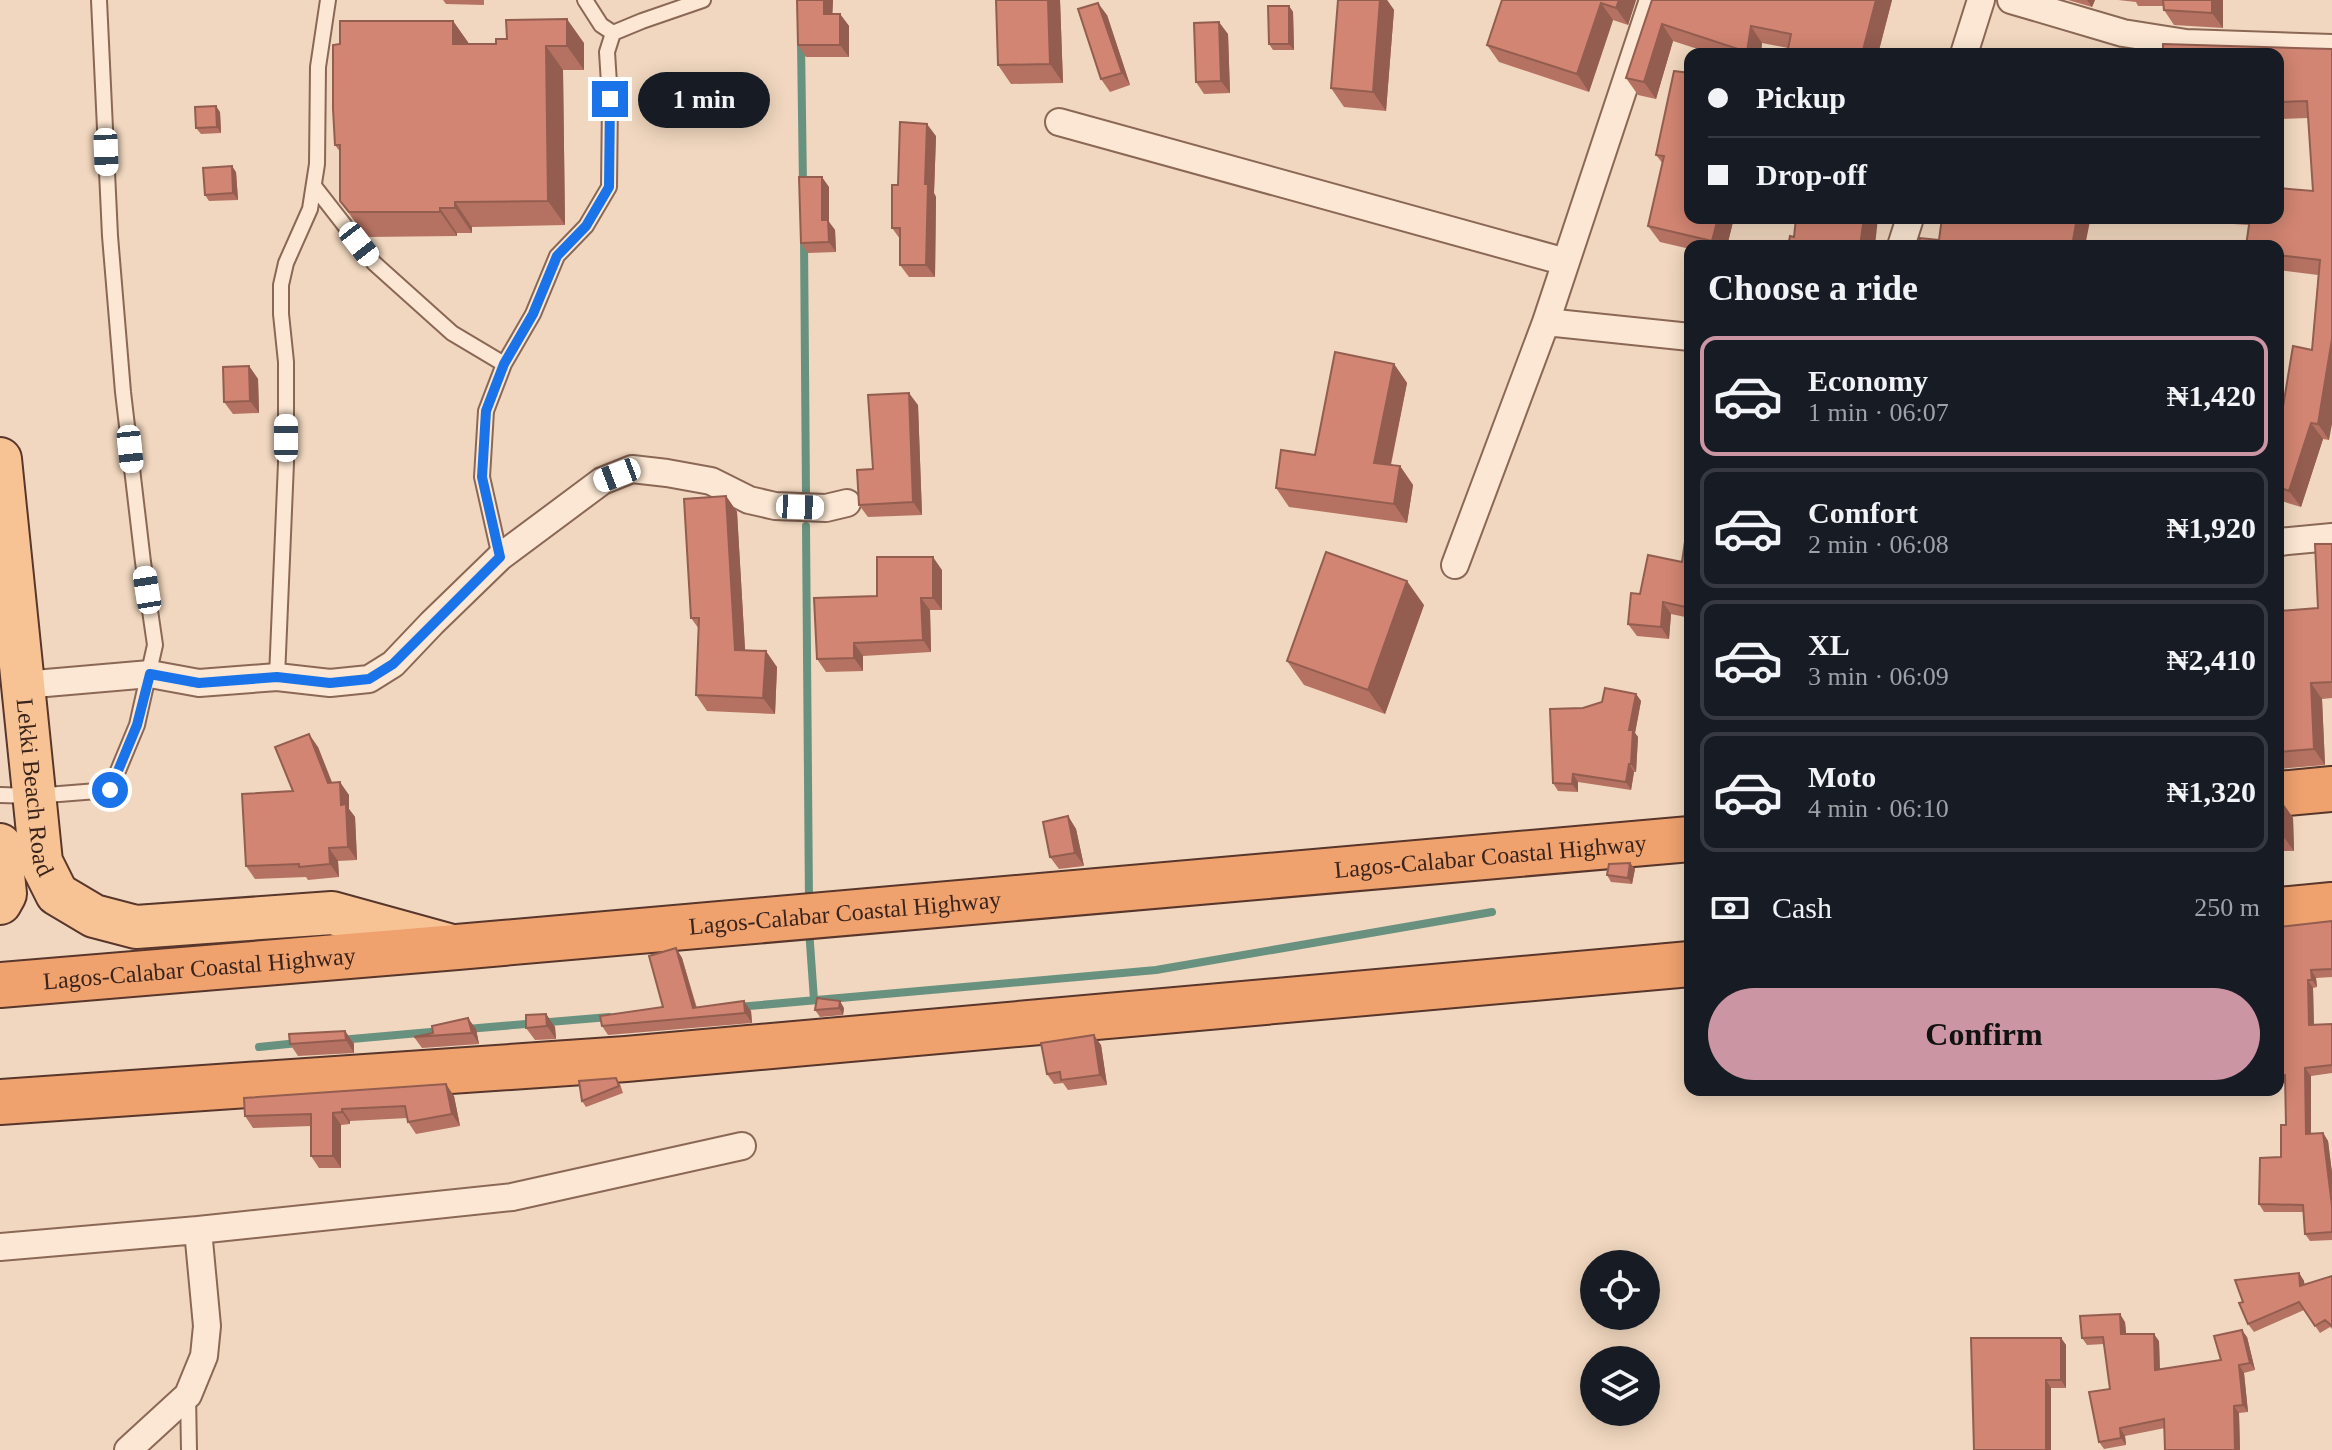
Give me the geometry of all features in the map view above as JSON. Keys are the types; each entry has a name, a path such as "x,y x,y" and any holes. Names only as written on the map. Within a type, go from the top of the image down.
{"highway":[{"path":"2284,793 2332,789"},
{"name":"Lagos-Calabar Coastal Highway","path":"0,985 1684,840"},
{"path":"2284,909 2332,905"},
{"path":"0,1102 626,1059 1684,965"}],"main road":[{"name":"Lekki Beach Road","path":"0,459 23,685 17,795 41,862 57,894 94,916 136,927 332,913 457,947"},
{"name":"Lekki Beach Road","path":"0,845 5,894 0,903"}],"street":[{"path":"1455,565 1546,322 1653,0"},
{"path":"1966,48 1981,0"},
{"path":"2011,0 2123,33 2186,43 2332,48"},
{"path":"1059,122 1566,262"},
{"path":"1546,322 1684,336"},
{"path":"23,685 150,674 199,683 277,677 330,683 369,679 393,664 500,557 602,481 632,469 711,481 749,500 775,506 826,508 847,503"},
{"path":"2284,541 2332,537"},
{"path":"0,1247 512,1197 742,1146"},
{"path":"128,1450 188,1395 204,1356 207,1326 198,1230"}],"lane":[{"path":"17,795 110,790 137,725 155,645 122,377 110,236 99,0"},
{"path":"277,677 286,463 286,362 281,285 286,263 310,209 314,186 318,67 328,0"},
{"path":"585,0 601,25 613,33"},
{"path":"500,557 482,477 486,411 504,364 533,314 557,256 586,226 609,187 607,52 613,33 703,0"},
{"path":"314,186 374,263 452,333 504,364"},
{"path":"188,1395 189,1450"}],"building":[{"path":"797,0 824,0 824,14 840,14 840,45 798,45"},
{"path":"996,0 1048,0 1050,64 998,65"},
{"path":"1338,0 1380,0 1373,92 1331,88"},
{"path":"1502,0 1619,0 1616,8 1601,3 1577,74 1487,45"},
{"path":"1652,0 1876,0 1864,48 1788,48 1791,34 1751,26 1748,48 1735,48 1662,24 1644,82 1626,78"},
{"path":"2163,0 2212,0 2212,13 2164,10"},
{"path":"1098,3 1122,73 1101,79 1078,9"},
{"path":"1268,6 1289,6 1289,44 1269,44"},
{"path":"567,19 567,46 546,46 548,201 455,202 455,208 440,208 440,212 349,212 340,201 340,145 335,145 333,109 333,45 340,44 340,21 453,21 453,44 496,44 496,39 507,39 506,20"},
{"path":"1219,22 1221,81 1196,82 1194,23"},
{"path":"2163,44 2332,49 2332,339 2318,424 2311,423 2289,491 2284,489 2284,401 2293,346 2312,350 2320,260 2284,256 2284,240 2247,240 2249,224 2284,224 2284,189 2313,191 2307,101 2284,102 2284,48 2163,48"},
{"path":"1674,71 1684,72 1684,224 1716,224 1712,240 1648,226 1664,156 1656,155"},
{"path":"216,106 217,127 196,128 195,107"},
{"path":"900,122 927,124 926,265 900,265 900,228 892,228 892,185 898,185"},
{"path":"232,166 233,193 205,195 203,168"},
{"path":"799,177 822,177 822,220 828,220 829,242 801,243"},
{"path":"1795,224 1863,224 1861,240 1789,240 1790,236 1794,237"},
{"path":"1941,224 2076,224 2073,240 1939,240"},
{"path":"1335,352 1394,364 1374,463 1400,466 1394,504 1276,488 1281,450 1315,455"},
{"path":"249,366 250,401 224,402 223,367"},
{"path":"909,393 913,502 859,505 857,470 873,469 868,395"},
{"path":"726,496 735,650 766,651 763,698 696,695 699,618 691,618 684,499"},
{"path":"2315,544 2332,544 2332,682 2311,683 2314,749 2284,752 2284,611 2318,608"},
{"path":"1684,548 1684,607 1663,602 1661,627 1628,624 1631,593 1640,594 1648,555 1682,562"},
{"path":"1326,552 1407,581 1368,690 1287,661"},
{"path":"877,557 933,557 933,598 921,598 923,640 854,643 854,658 817,659 814,598 877,596"},
{"path":"1605,688 1636,694 1629,730 1633,730 1631,764 1626,782 1573,774 1572,784 1553,783 1550,709 1583,708 1602,702"},
{"path":"309,734 328,783 340,782 341,805 346,804 348,847 329,848 330,864 246,866 242,794 293,791 275,747"},
{"path":"1068,816 1075,853 1050,857 1043,822"},
{"path":"1630,863 1628,878 1607,875 1609,864"},
{"path":"2332,921 2332,969 2311,970 2312,980 2308,980 2309,1025 2332,1024 2332,1065 2305,1068 2306,1134 2323,1133 2332,1232 2305,1234 2303,1205 2259,1204 2260,1158 2281,1157 2281,1125 2286,1125 2284,926"},
{"path":"676,948 693,1008 744,1001 745,1013 602,1026 600,1016 663,1007 649,956"},
{"path":"817,998 840,1001 839,1008 815,1010"},
{"path":"546,1014 547,1026 526,1028 526,1015"},
{"path":"468,1018 472,1033 414,1037 433,1033 432,1026"},
{"path":"345,1031 346,1040 290,1044 289,1034"},
{"path":"1094,1035 1100,1075 1061,1080 1060,1072 1047,1074 1041,1043"},
{"path":"616,1078 619,1086 582,1101 579,1081"},
{"path":"446,1084 452,1114 408,1122 405,1106 342,1109 342,1112 333,1113 333,1156 311,1156 311,1114 245,1116 244,1098"},
{"path":"2299,1273 2300,1286 2332,1276 2332,1326 2325,1320 2315,1326 2299,1302 2248,1324 2239,1303 2243,1302 2235,1280"},
{"path":"2120,1314 2121,1334 2154,1334 2155,1370 2221,1360 2214,1336 2242,1330 2250,1363 2239,1365 2243,1405 2234,1406 2235,1450 2165,1450 2164,1419 2120,1428 2121,1438 2099,1442 2089,1392 2110,1389 2103,1337 2082,1338 2080,1316"},
{"path":"1971,1338 2061,1338 2061,1380 2046,1380 2046,1450 1974,1450"}],"waterway":[{"path":"801,43 803,185"},
{"path":"804,239 806,494"},
{"path":"806,526 809,904"},
{"path":"738,1007 1156,970 1492,912"},
{"path":"809,929 814,1000"},
{"path":"467,1029 609,1017"},
{"path":"340,1040 442,1031"},
{"path":"259,1047 298,1043"}],"route":[{"path":"110,790 137,725 150,674 199,683 277,677 330,683 369,679 393,664 500,557 482,477 486,411 504,364 533,314 557,256 586,226 609,187 610,99"}]}
